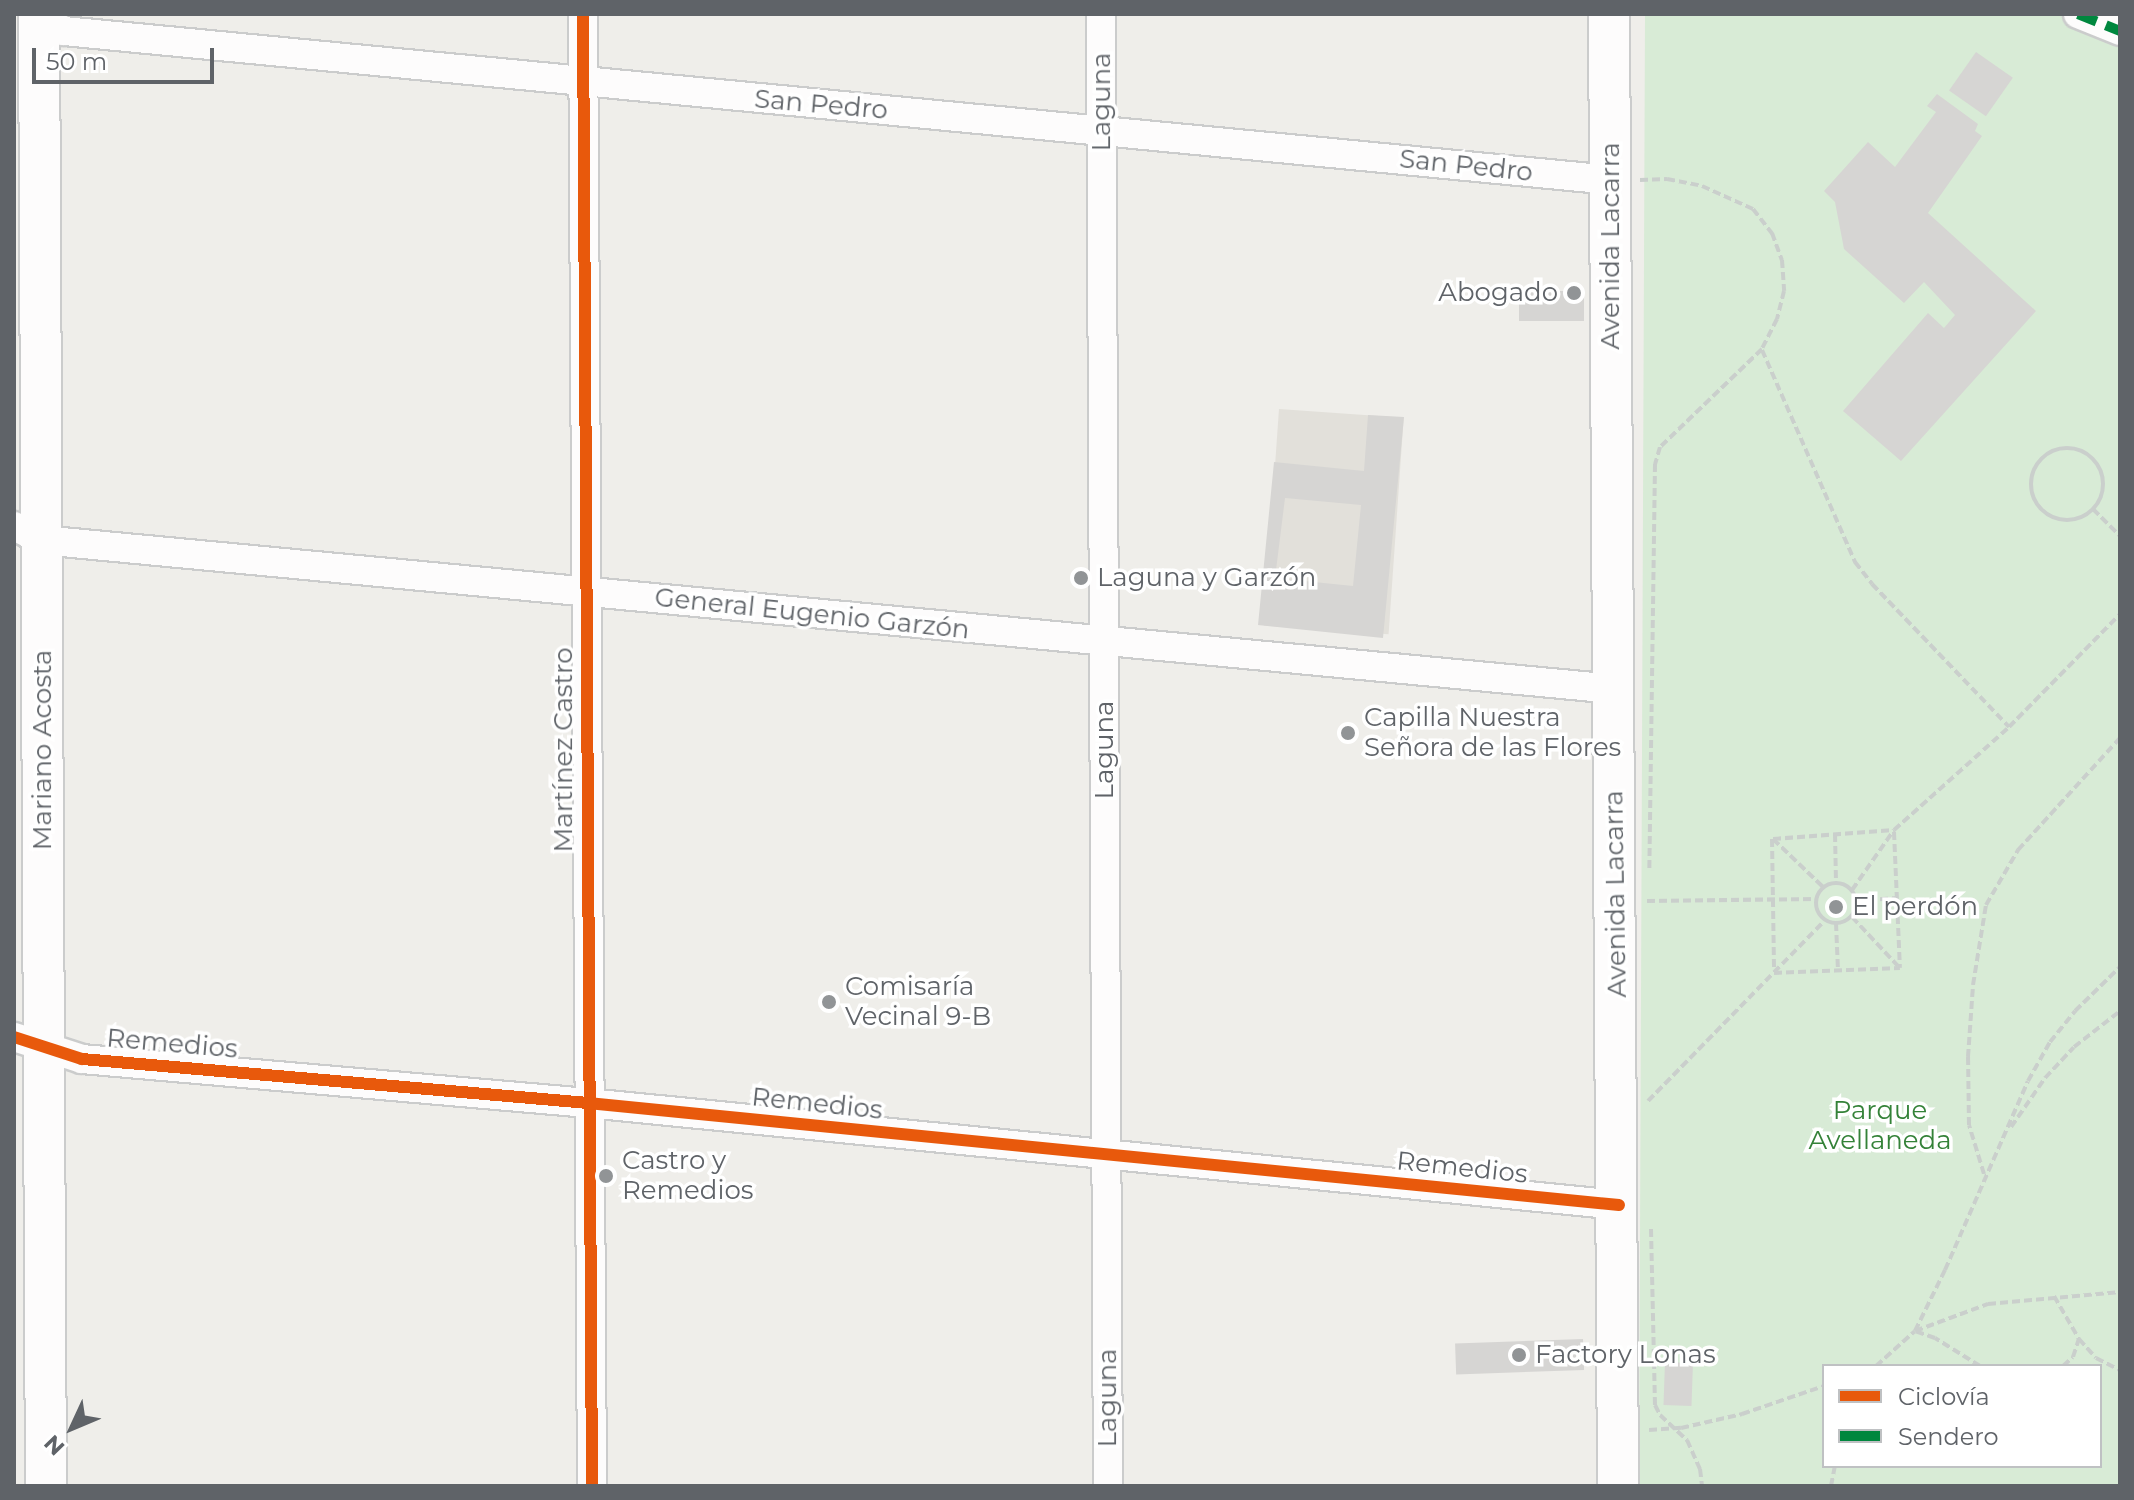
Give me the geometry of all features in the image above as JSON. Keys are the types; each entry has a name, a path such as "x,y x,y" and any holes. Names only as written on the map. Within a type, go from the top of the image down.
{"street":[{"name":"Martínez Castro","path":"583,14 584,593 592,1486"},
{"name":"Laguna","path":"1101,14 1108,1486"},
{"name":"Avenida Lacarra","path":"1609,14 1614,689 1638,906 1635,1214 1619,1431 1618,1486"},
{"path":"2078,14 2120,31"},
{"name":"San Pedro","path":"38,15 64,31 1611,180"},
{"name":"Mariano Acosta","path":"38,15 28,533 29,1042 46,1486"},
{"name":"General Eugenio Garzón","path":"28,533 584,593 1614,689"},
{"name":"Remedios","path":"29,1042 82,1059 588,1103 1106,1155 1635,1214"}],"path":[{"path":"1611,180 1667,179 1702,186 1753,209 1772,233 1782,260 1784,291 1777,319 1762,349 1667,439 1660,447 1655,464 1638,906 1816,899"},
{"path":"1762,349 1855,562 1872,584 2009,727"},
{"path":"2064,448 2088,454 2097,463 2104,487 2093,509 2073,520 2051,516 2042,510 2035,500 2031,478 2042,458 2064,448"},
{"path":"2093,509 2120,536"},
{"path":"1852,890 1894,830 2009,727 2120,614"},
{"path":"1985,1176 1969,1125 1968,1057 1973,985 1986,905 2018,850 2120,738"},
{"path":"1772,839 1894,830"},
{"path":"1894,830 1900,968"},
{"path":"1835,834 1836,882"},
{"path":"1772,839 1823,887"},
{"path":"1772,839 1774,973"},
{"path":"1836,882 1852,890 1856,901 1851,917 1836,923 1825,920 1817,910 1816,899 1823,887 1836,882"},
{"path":"1856,901 1897,898"},
{"path":"1851,917 1900,968"},
{"path":"1634,1126 1648,1101 1825,920"},
{"path":"1836,923 1838,971"},
{"path":"1915,1331 2002,1138 2050,1042 2075,1011 2120,967"},
{"path":"1774,973 1900,968"},
{"path":"2002,1138 2045,1078 2074,1047 2120,1011"},
{"path":"1634,1126 1648,1101 1648,1085"},
{"path":"1635,1214 1655,1405 1660,1415 1687,1440 1700,1469 1702,1486"},
{"path":"1877,1364 1915,1331 1988,1304 2120,1292"},
{"path":"2054,1296 2079,1339 2096,1358 2120,1370"},
{"path":"1915,1331 1935,1338 1977,1364"},
{"path":"2065,1364 2073,1357 2079,1339"},
{"path":"1619,1431 1675,1428 1742,1414 1822,1387"}],"shaded area":[{"path":"1279,409 1404,418 1389,634 1264,625"}],"green space":[{"name":"Parque Avellaneda","path":"1645,14 2120,14 2120,1486 1639,1486"}],"building":[{"path":"1976,52 2013,78 1986,116 1949,91"},
{"path":"1937,94 1978,124 1975,131 1982,136 1928,213 2036,311 1901,461 1843,411 1928,313 1944,328 1955,315 1924,282 1904,303 1844,249 1835,202 1824,191 1868,142 1895,167 1936,112 1927,106"},
{"path":"1519,291 1584,291 1584,321 1519,321"},
{"path":"1368,415 1404,417 1383,638 1258,625 1274,462 1364,471","holes":["1285,498 1361,505 1353,586 1275,578"]},
{"name":"Factory Lonas","path":"1583,1339 1584,1370 1456,1374 1455,1343"},
{"path":"1665,1362 1693,1363 1691,1406 1663,1405"}],"marked path":[{"path":"2078,14 2120,31"}],"cycle path":[{"path":"583,14 592,1486"},
{"path":"14,1037 82,1059 588,1103 1619,1205"}],"place":[{"name":"Abogado","path":"1574,293"},
{"name":"Laguna y Garzón","path":"1081,578"},
{"name":"Capilla Nuestra Señora de las Flores","path":"1348,733"},
{"name":"El perdón","path":"1836,907"},
{"name":"Comisaría Vecinal 9-B","path":"829,1002"},
{"name":"Castro y Remedios","path":"606,1176"},
{"name":"Factory Lonas","path":"1519,1355"}]}
